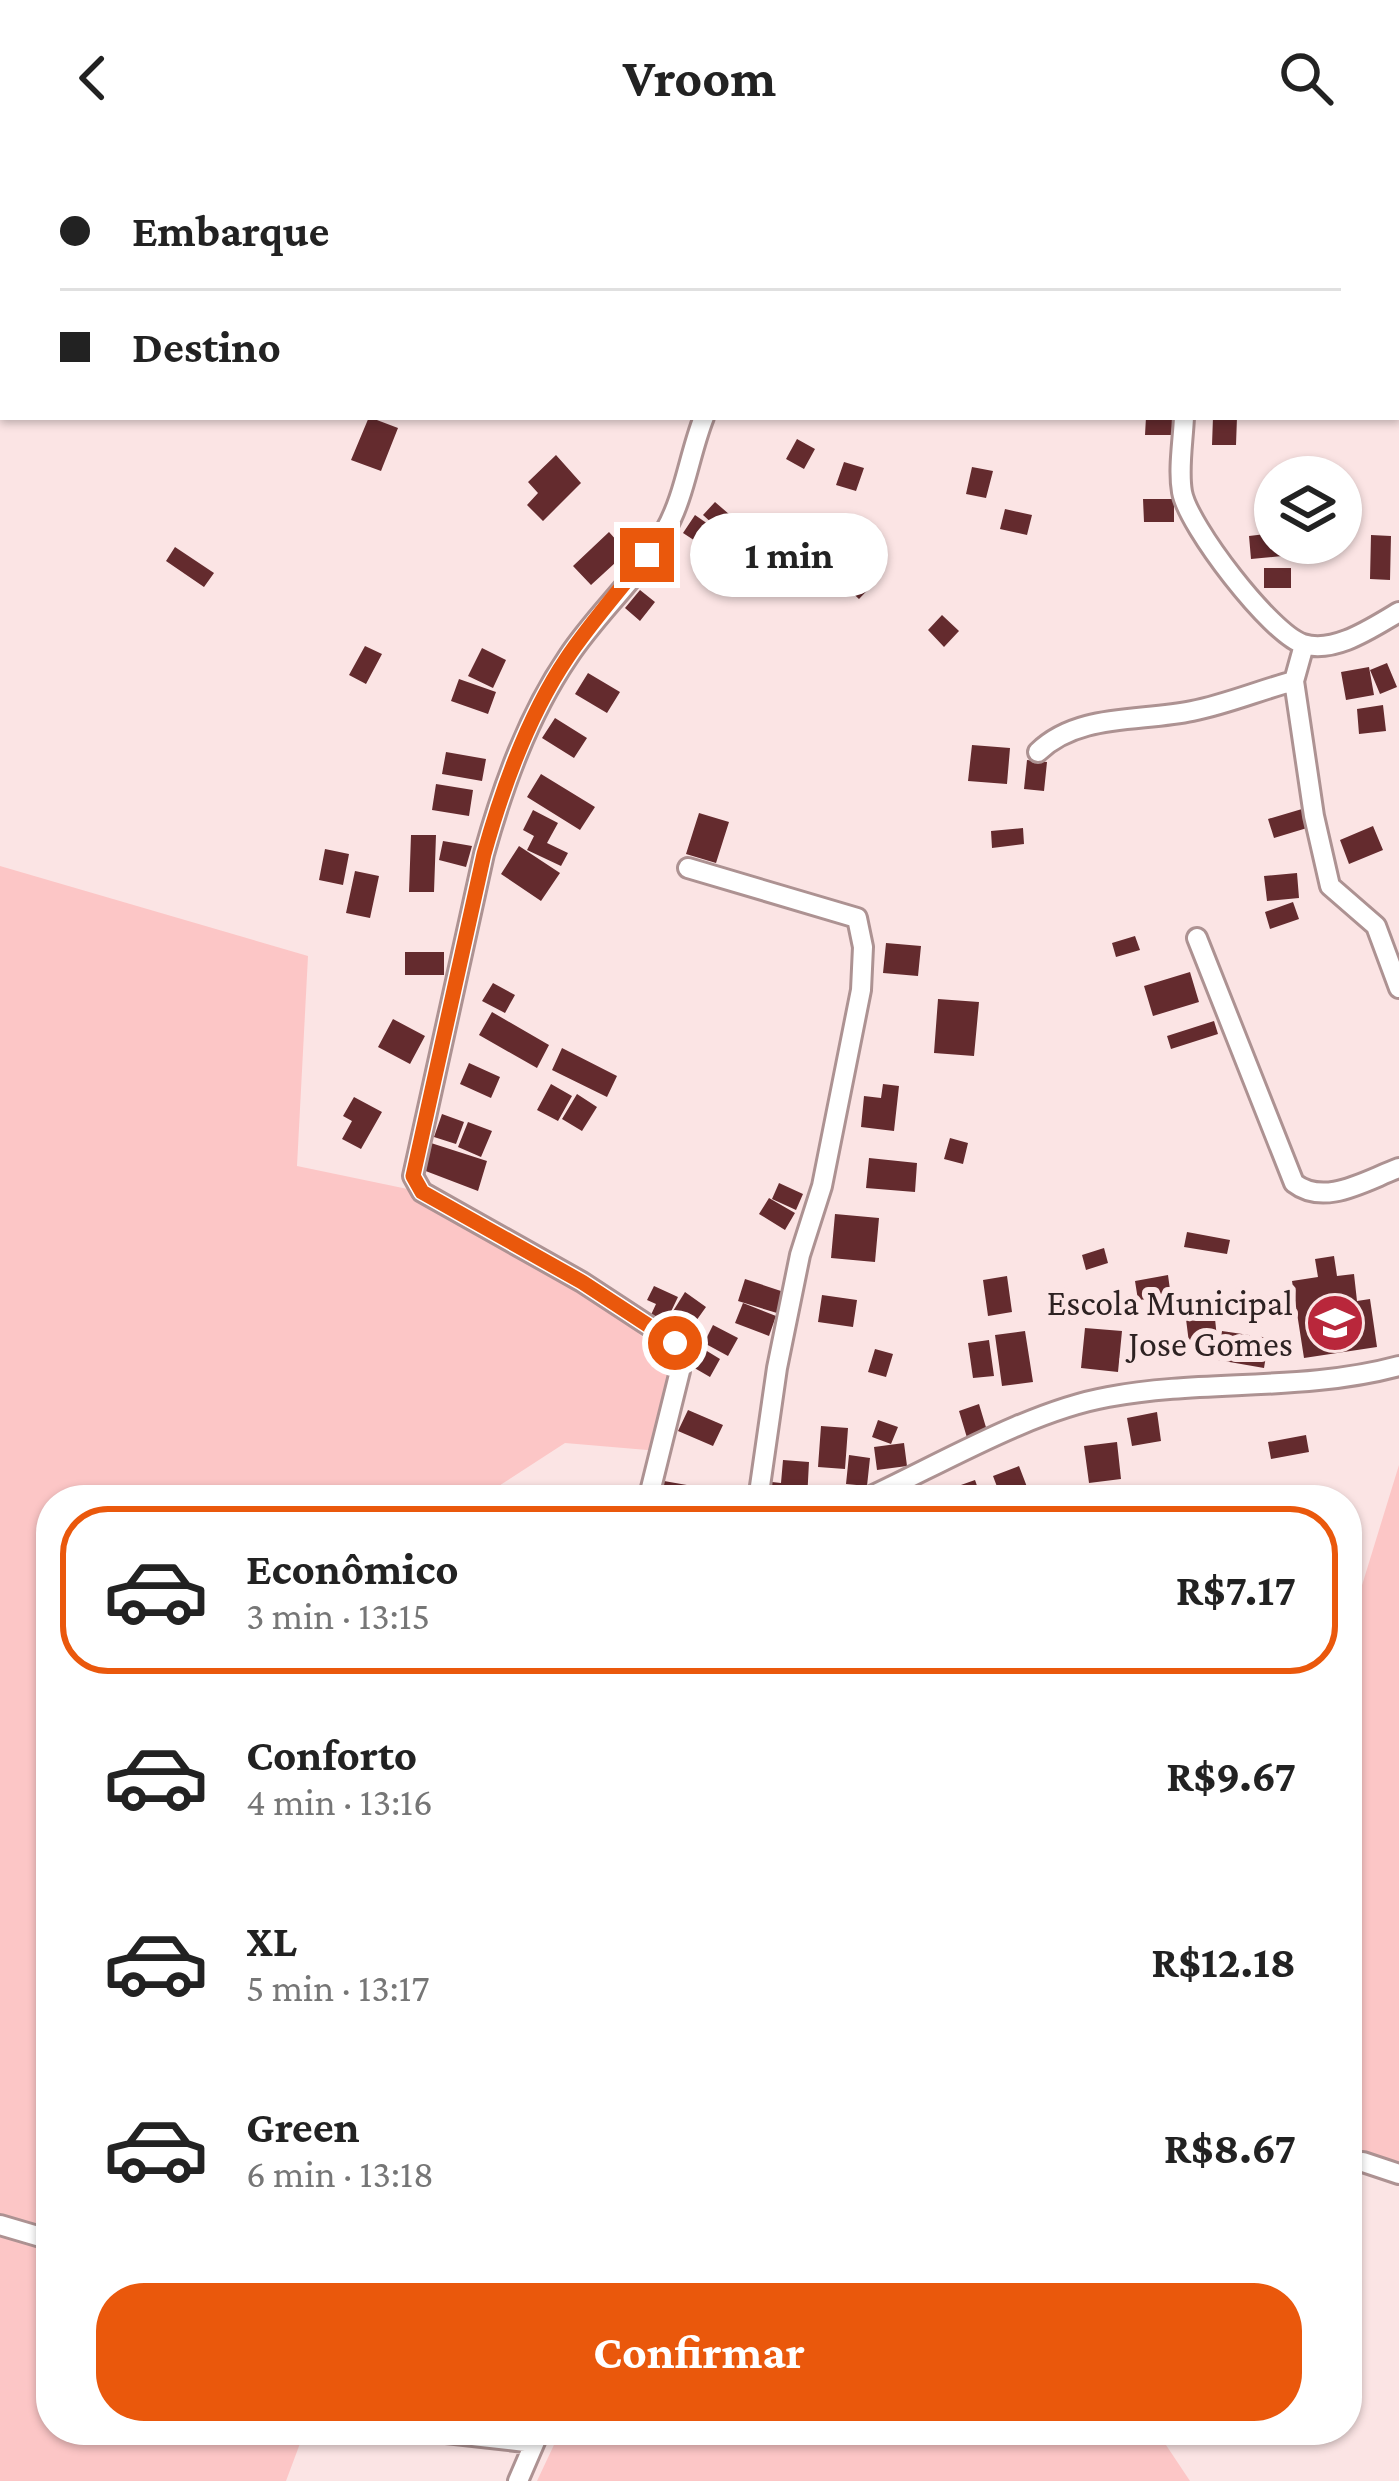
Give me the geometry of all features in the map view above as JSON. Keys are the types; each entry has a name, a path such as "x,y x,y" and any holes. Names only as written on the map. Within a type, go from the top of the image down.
{"street":[{"path":"652,1485 680,1371 675,1343 582,1282 422,1192 413,1176 499,802 544,697 568,656 662,536 678,506 703,420"},
{"path":"1184,420 1182,492 1190,512 1239,583 1283,633 1304,645 1325,646 1399,612"},
{"path":"1304,645 1294,681 1330,886 1376,926 1399,988"},
{"path":"1038,752 1055,735 1080,727 1194,711 1294,681"},
{"path":"688,868 856,919 863,946 861,990 842,1091 781,1345 760,1485"},
{"path":"1197,938 1294,1184 1305,1192 1328,1194 1399,1168"},
{"path":"895,1485 1048,1414 1104,1397 1295,1384 1399,1366"},
{"path":"1363,2162 1399,2174"},
{"path":"0,2225 36,2236"},
{"path":"518,2481 534,2445"}],"shaded area":[{"path":"0,866 308,956 297,1166 422,1192 582,1282 680,1371 659,1451 565,1443 500,1485 36,1485 36,2445 299,2445 286,2481 0,2481"},
{"path":"1399,1465 1399,2161 1362,2155 1362,1585"},
{"path":"554,2445 1166,2445 1190,2481 537,2481"}],"building":[{"path":"368,420 398,428 381,471 351,460"},
{"path":"1146,420 1174,420 1173,435 1145,435"},
{"path":"1213,420 1237,420 1236,445 1212,445"},
{"path":"797,439 815,449 804,469 786,459"},
{"path":"556,455 581,483 543,521 527,505 538,493 528,482"},
{"path":"844,462 864,468 856,491 836,485"},
{"path":"972,467 993,471 986,498 966,494"},
{"path":"1143,499 1174,499 1174,522 1144,522"},
{"path":"715,502 737,521 724,534 703,515"},
{"path":"1005,509 1032,515 1027,535 1000,529"},
{"path":"695,515 718,531 706,548 683,533"},
{"path":"609,532 627,552 591,585 573,566"},
{"path":"835,534 858,558 843,574 819,550"},
{"path":"1254,535 1254,559 1251,559 1249,536"},
{"path":"1371,535 1391,536 1390,580 1370,579"},
{"path":"175,547 214,573 204,587 166,561"},
{"path":"866,563 881,576 859,599 845,586"},
{"path":"1264,568 1291,568 1291,588 1264,588"},
{"path":"640,590 655,602 640,621 625,608"},
{"path":"942,615 959,631 944,647 928,630"},
{"path":"365,646 382,654 366,684 349,675"},
{"path":"482,648 506,660 493,688 468,676"},
{"path":"1387,663 1397,687 1380,694 1370,670"},
{"path":"1369,667 1374,695 1346,700 1341,672"},
{"path":"588,673 620,692 607,713 575,694"},
{"path":"459,679 496,692 488,714 451,701"},
{"path":"1383,705 1386,731 1359,734 1357,709"},
{"path":"555,718 587,738 574,758 542,738"},
{"path":"972,745 1010,748 1007,784 968,781"},
{"path":"446,752 486,759 482,781 442,774"},
{"path":"1027,760 1047,762 1044,791 1024,789"},
{"path":"541,774 595,807 580,830 527,797"},
{"path":"436,784 473,790 469,816 432,810"},
{"path":"1302,809 1307,828 1274,838 1268,819"},
{"path":"533,810 558,823 547,843 568,853 561,866 527,850 534,836 523,830"},
{"path":"699,813 729,822 716,863 686,854"},
{"path":"1373,826 1383,850 1349,864 1340,840"},
{"path":"1023,828 1024,844 992,848 991,831"},
{"path":"411,835 436,835 434,892 409,892"},
{"path":"443,841 472,846 466,867 439,860"},
{"path":"519,846 560,873 541,901 501,874"},
{"path":"325,849 349,854 343,885 319,880"},
{"path":"355,871 379,876 370,918 346,913"},
{"path":"1297,873 1299,898 1267,901 1264,876"},
{"path":"1293,902 1299,919 1270,929 1265,912"},
{"path":"1135,936 1140,950 1116,957 1112,943"},
{"path":"886,943 921,946 918,976 883,973"},
{"path":"405,952 444,952 444,975 405,975"},
{"path":"1190,972 1199,1002 1153,1016 1144,986"},
{"path":"493,983 515,995 505,1013 482,1001"},
{"path":"938,999 979,1002 974,1056 934,1053"},
{"path":"492,1012 549,1045 537,1068 479,1035"},
{"path":"393,1019 425,1036 410,1064 378,1047"},
{"path":"1214,1021 1218,1034 1171,1049 1167,1036"},
{"path":"562,1048 617,1076 607,1097 552,1070"},
{"path":"469,1063 500,1077 491,1098 460,1084"},
{"path":"551,1084 572,1096 558,1121 537,1110"},
{"path":"883,1084 899,1086 894,1131 861,1127 864,1096 881,1098"},
{"path":"577,1094 597,1107 582,1131 562,1119"},
{"path":"354,1097 382,1112 361,1149 342,1139 352,1121 343,1116"},
{"path":"442,1114 464,1122 456,1144 434,1137"},
{"path":"468,1122 492,1131 481,1157 458,1147"},
{"path":"950,1138 968,1143 963,1164 944,1159"},
{"path":"431,1143 487,1161 478,1191 423,1170"},
{"path":"869,1158 917,1163 915,1192 866,1188"},
{"path":"779,1183 803,1194 796,1210 772,1199"},
{"path":"769,1198 795,1213 785,1230 759,1214"},
{"path":"835,1214 879,1218 875,1262 831,1258"},
{"path":"1187,1232 1230,1240 1227,1254 1184,1247"},
{"path":"1104,1248 1108,1263 1086,1270 1082,1255"},
{"path":"1334,1256 1337,1276 1354,1274 1357,1301 1370,1299 1377,1347 1304,1358 1292,1281 1318,1277 1315,1259"},
{"path":"1168,1275 1171,1297 1138,1300 1135,1281"},
{"path":"1007,1276 1012,1312 988,1316 983,1280"},
{"path":"745,1279 784,1292 777,1313 738,1301"},
{"path":"654,1286 678,1297 665,1324 685,1292 706,1307 686,1335 650,1317 656,1304 647,1300"},
{"path":"822,1295 857,1300 853,1327 818,1322"},
{"path":"1213,1299 1218,1348 1190,1351 1184,1303"},
{"path":"743,1303 776,1316 769,1336 735,1323"},
{"path":"713,1325 738,1338 728,1356 704,1343"},
{"path":"1085,1328 1122,1331 1118,1372 1081,1368"},
{"path":"1025,1331 1033,1382 1002,1386 995,1335"},
{"path":"1222,1331 1269,1338 1264,1368 1218,1360"},
{"path":"989,1340 994,1376 973,1378 968,1343"},
{"path":"702,1348 720,1359 710,1377 691,1366"},
{"path":"875,1349 893,1354 886,1377 868,1372"},
{"path":"979,1404 988,1434 968,1441 959,1411"},
{"path":"688,1410 723,1425 713,1446 678,1431"},
{"path":"1157,1412 1161,1441 1132,1446 1127,1418"},
{"path":"878,1420 898,1427 891,1444 872,1437"},
{"path":"821,1426 848,1428 845,1469 818,1467"},
{"path":"1306,1435 1309,1452 1271,1459 1268,1442"},
{"path":"1117,1442 1121,1479 1089,1483 1084,1446"},
{"path":"904,1443 907,1466 877,1470 874,1447"},
{"path":"849,1455 870,1458 867,1485 846,1484"},
{"path":"783,1460 809,1462 808,1485 763,1485 763,1481 781,1483"},
{"path":"1019,1466 1026,1485 996,1485 993,1476"}],"place":[{"name":"Escola Municipal Jose Gomes","path":"1335,1323"}],"route":[{"path":"647,555 568,656 544,697 499,802 413,1176 422,1192 582,1282 675,1343"}]}
